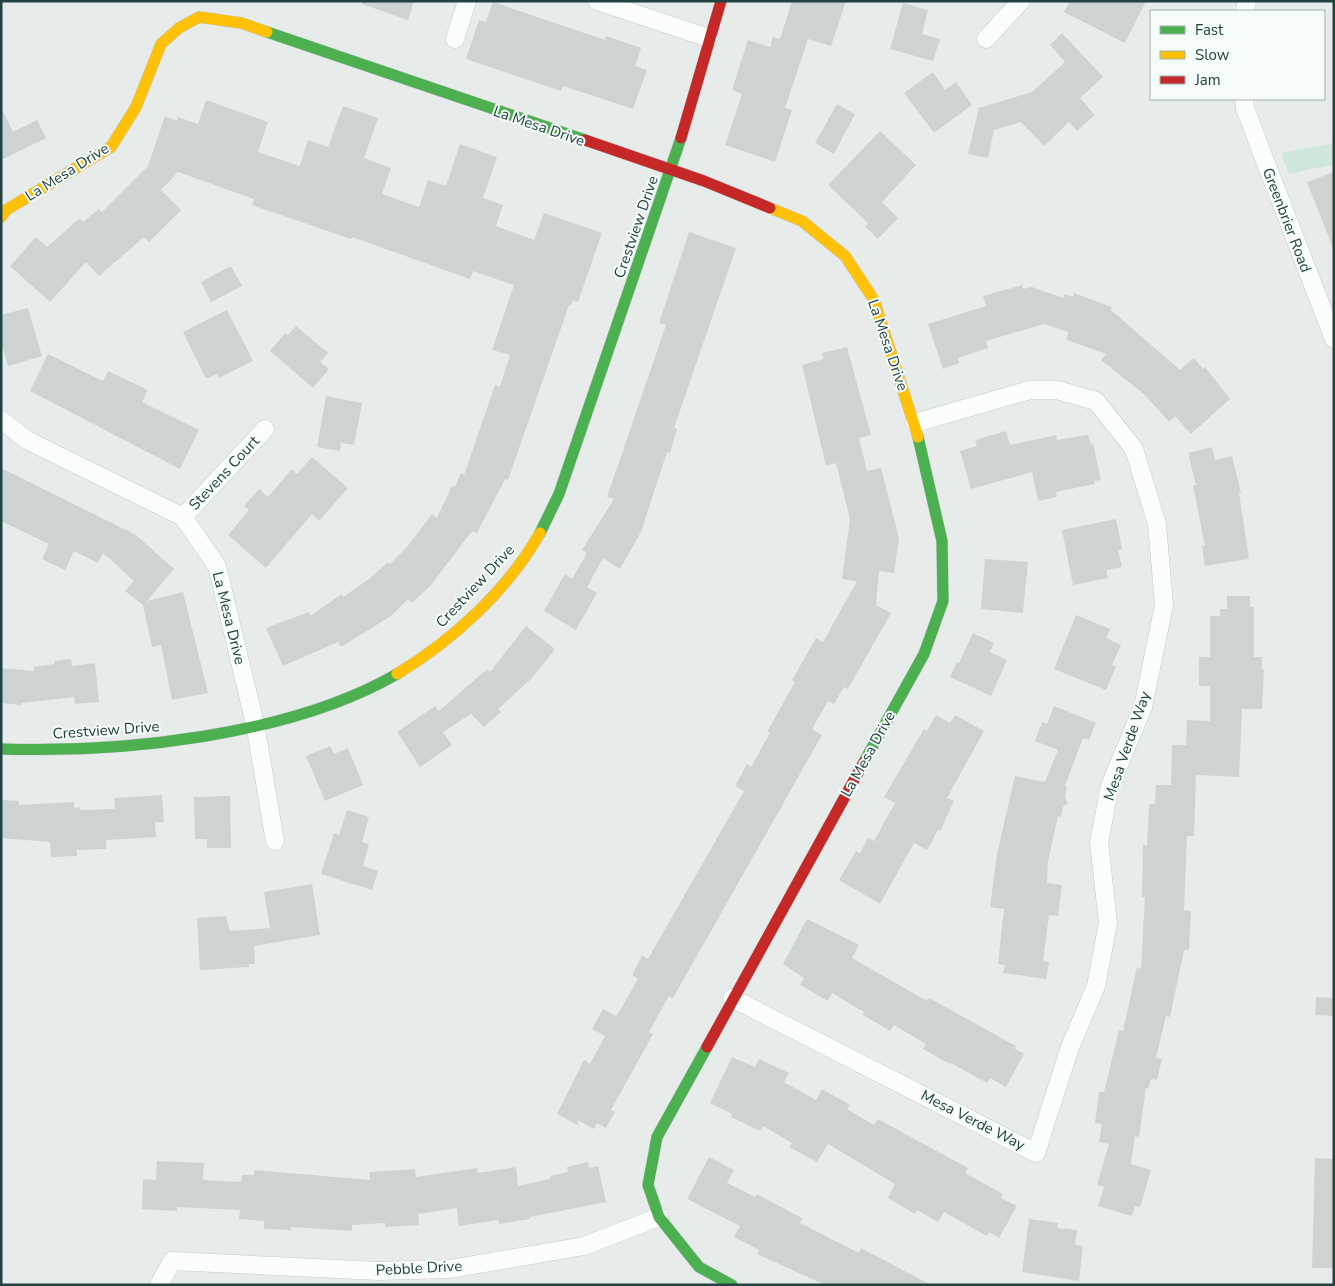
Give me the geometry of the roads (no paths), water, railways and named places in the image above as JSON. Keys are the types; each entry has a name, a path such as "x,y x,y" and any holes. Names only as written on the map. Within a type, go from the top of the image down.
{"street":[{"path":"455,39 467,1"},
{"path":"596,1 710,38"},
{"name":"Crestview Drive","path":"1,749 101,748 172,740 255,724 320,707 383,682 415,663 459,629 521,562 542,529 560,494 671,171 721,1"},
{"path":"986,40 1021,1"},
{"name":"La Mesa Drive","path":"1,217 6,210 111,147 136,107 161,44 179,28 200,17 241,23 704,181 802,221 845,256 874,300 915,423 942,541 943,601 924,654 657,1136 648,1185 660,1217 698,1267 732,1285"},
{"name":"Greenbrier Road","path":"1244,100 1262,153 1334,339"},
{"name":"Mesa Verde Way","path":"732,998 1036,1153 1059,1078 1096,986 1108,923 1099,842 1110,786 1143,707 1164,605 1157,524 1134,449 1096,401 1057,390 1030,390 915,423"},
{"name":"La Mesa Drive","path":"1,420 27,440 183,517 217,566 255,724 276,841"},
{"name":"Stevens Court","path":"183,517 265,429"},
{"name":"Pebble Drive","path":"159,1285 172,1261 378,1271 450,1269 584,1246 660,1217"}]}
